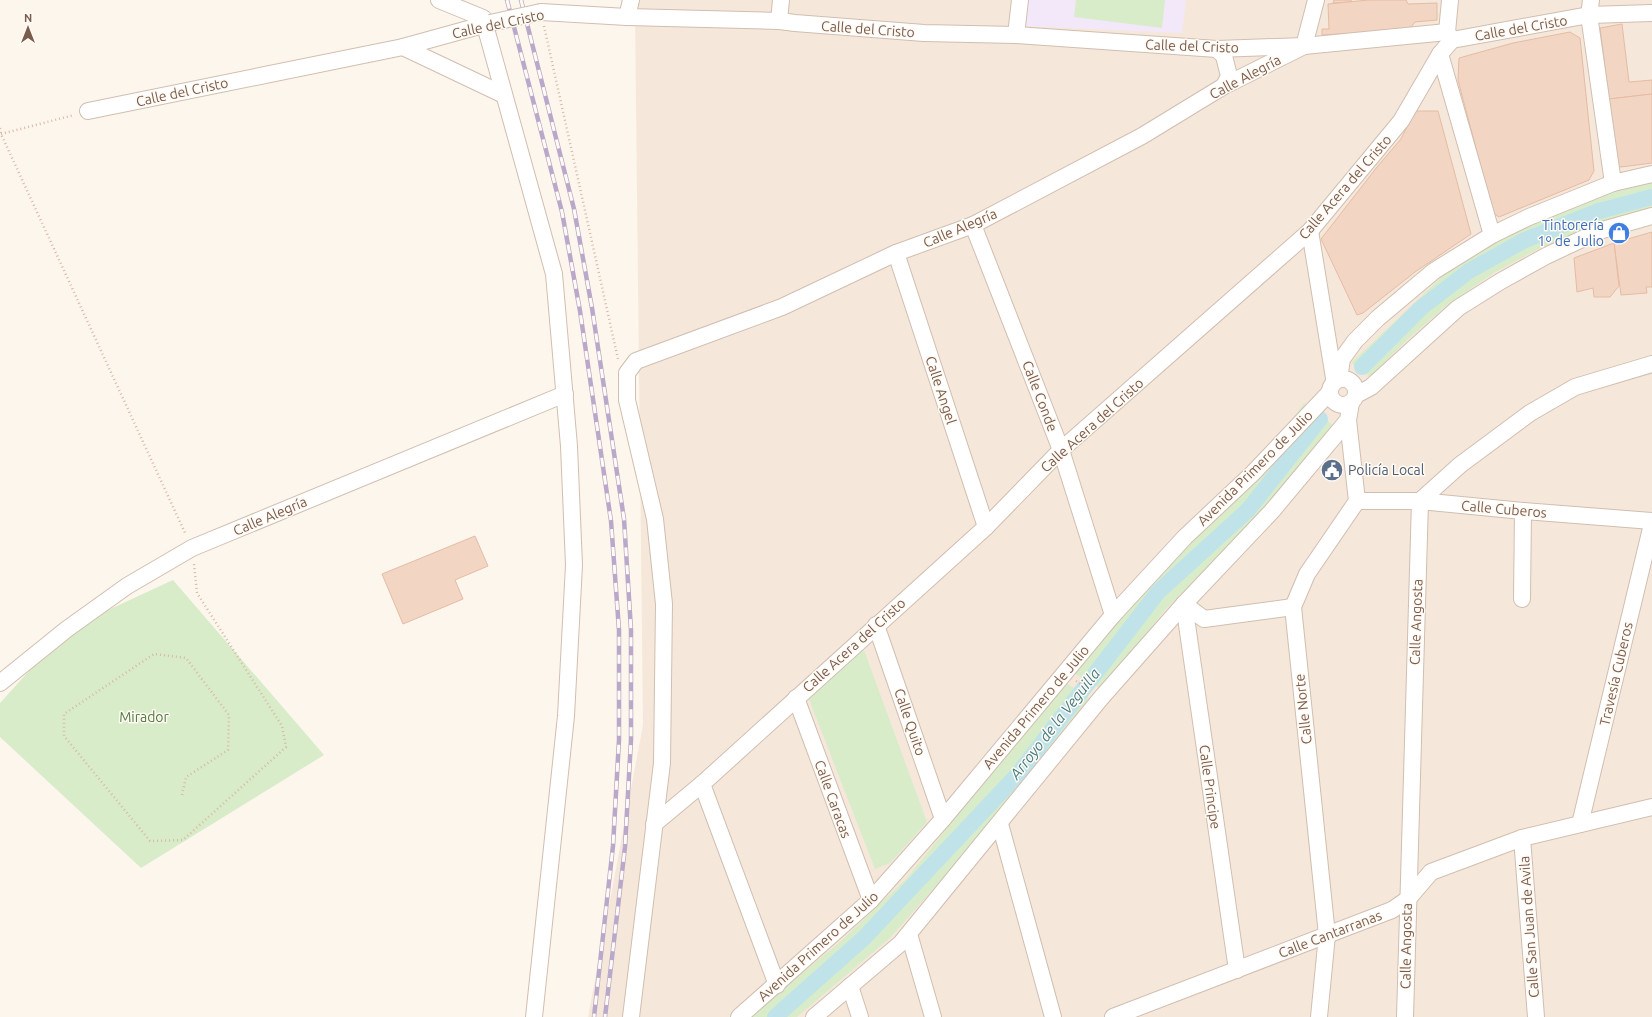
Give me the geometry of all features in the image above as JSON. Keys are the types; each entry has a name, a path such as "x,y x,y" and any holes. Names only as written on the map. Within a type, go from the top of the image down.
{"street":[{"path":"438,0 483,18 487,24 504,95 554,274 566,394 574,565 566,716 534,1017"},
{"path":"627,17 631,0"},
{"path":"779,21 781,0"},
{"path":"1016,35 1020,0"},
{"path":"1304,46 1316,0"},
{"path":"1449,36 1450,0"},
{"path":"1590,8 1613,183"},
{"name":"Calle del Cristo","path":"88,111 403,47 487,24 541,12 627,17 779,21 795,24 924,33 1016,35 1218,49 1304,46 1449,36 1590,8 1652,13"},
{"name":"Calle Acera del Cristo","path":"654,824 702,784 986,527 1061,450 1310,232 1401,121 1449,36"},
{"name":"Calle Alegría","path":"623,367 782,307 896,253 973,225 1142,136 1224,86 1304,46"},
{"path":"403,47 504,95"},
{"path":"1218,49 1224,56 1229,76 1224,86"},
{"path":"1440,54 1492,235"},
{"path":"1652,174 1613,183 1529,217 1492,235 1434,271 1378,318 1355,341 1342,359 1332,400 1343,406 1354,399 1370,387 1458,308 1501,280 1546,256 1599,231 1652,216"},
{"name":"Calle Conde","path":"973,225 1061,450 1112,615"},
{"path":"1310,232 1335,384"},
{"name":"Calle Angel","path":"896,253 986,527"},
{"path":"1420,501 1460,465 1530,413 1575,388 1652,364"},
{"path":"623,367 627,400 655,519 664,604 662,763 632,1017"},
{"path":"1335,384 1348,380 1355,386 1354,399 1348,420 1357,501"},
{"name":"Avenida Primero de Julio","path":"739,1017 777,985 871,900 944,819 1112,615 1185,537 1257,469 1335,384"},
{"name":"Calle Alegría","path":"0,684 67,629 127,586 192,548 566,394"},
{"path":"814,1017 901,943 1000,824 1101,698 1184,604 1272,511 1348,420"},
{"name":"Calle Cuberos","path":"1357,501 1420,501 1652,521"},
{"name":"Calle Norte","path":"1319,1017 1327,935 1293,607 1307,574 1357,501"},
{"name":"Calle Angosta","path":"1405,1017 1420,501"},
{"path":"1522,599 1523,511"},
{"name":"Travesía Cuberos","path":"1580,824 1652,524"},
{"path":"1184,604 1204,619 1293,607"},
{"name":"Calle Principe","path":"1184,604 1237,970"},
{"name":"Calle Quito","path":"876,625 944,819"},
{"name":"Calle Caracas","path":"796,698 871,900"},
{"path":"702,784 777,985"},
{"name":"Calle Cantarranas","path":"1113,1017 1392,910 1408,899 1431,872 1522,838 1652,807"},
{"path":"1000,824 1053,1017"},
{"name":"Calle San Juan de Avila","path":"1522,838 1536,1017"},
{"path":"909,934 933,1017"},
{"path":"850,986 860,1017"}],"path":[{"path":"541,12 623,367"},
{"path":"1,134 88,111"},
{"path":"0,128 1,134 192,548 197,593 282,726 286,746 183,840 150,841 64,736 64,714 154,654 186,658 229,715 228,750 186,777 182,795"},
{"path":"1064,673 1101,698"}],"shaded area":[{"path":"638,0 1652,0 1652,1017 588,1017 643,725 635,16"},
{"path":"1028,0 1186,0 1182,33 1025,26"}],"green space":[{"path":"1076,0 1165,0 1162,28 1074,17"},
{"path":"1652,182 1652,209 1598,224 1540,248 1494,273 1447,305 1406,341 1370,377 1351,363 1449,270 1493,240 1614,191"},
{"path":"1304,403 1334,426 1271,505 1166,609 1101,689 1072,672 1143,590 1253,473"},
{"name":"Mirador","path":"173,580 324,755 141,868 0,737 0,703 67,629"},
{"path":"864,650 927,822 890,863 875,869 807,694 846,657"},
{"path":"1060,679 1097,703 890,938 797,1017 749,1017 841,941 907,878 1009,751"}],"building":[{"path":"1334,0 1351,0 1352,2 1333,3"},
{"path":"1368,0 1406,0 1408,4 1437,3 1437,20 1415,22 1409,30 1322,35 1322,29 1329,29 1328,4"},
{"path":"1622,24 1629,82 1652,80 1652,94 1609,99 1600,28"},
{"path":"1570,32 1580,38 1594,171 1589,180 1499,217 1493,213 1458,80 1459,58 1513,43"},
{"path":"1652,94 1652,163 1621,167 1615,165 1609,99"},
{"path":"1415,111 1438,111 1471,234 1415,272 1363,313 1357,315 1321,239 1377,167 1401,139"},
{"path":"1652,232 1652,287 1646,287 1647,293 1621,295 1614,243"},
{"path":"1614,243 1619,286 1610,297 1594,297 1593,288 1577,292 1574,258"},
{"path":"475,536 488,566 455,580 463,599 403,624 382,574"}],"waterway":[{"name":"Arroyo de la Veguilla","path":"1362,367 1421,308 1469,271 1525,240 1599,211 1652,197"},
{"name":"Arroyo de la Veguilla","path":"775,1017 864,938 1018,774 1158,592 1248,510 1320,419"}],"railway":[{"path":"507,0 562,212 580,311 611,521 619,630 619,740 613,846 594,1017"},
{"path":"521,0 574,209 592,308 624,519 631,630 631,740 625,847 605,1017"}],"place":[{"name":"Tintorería 1º de Julio","path":"1619,233"},
{"name":"Policía Local","path":"1332,470"}]}
